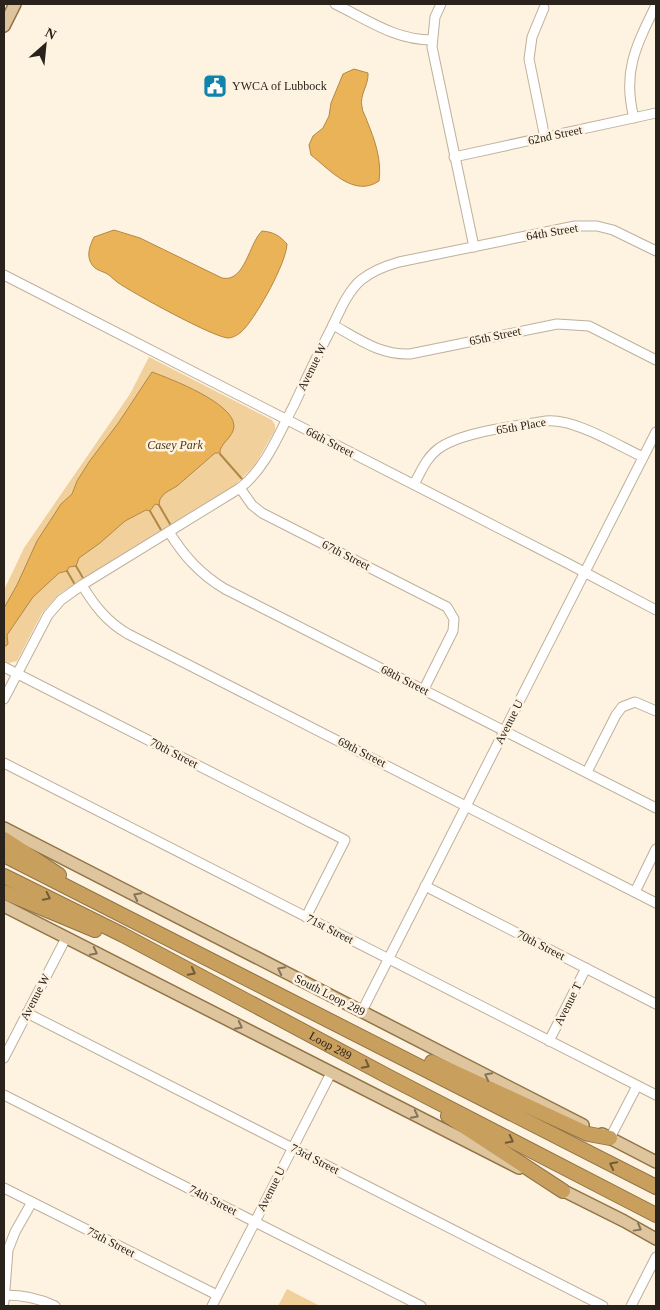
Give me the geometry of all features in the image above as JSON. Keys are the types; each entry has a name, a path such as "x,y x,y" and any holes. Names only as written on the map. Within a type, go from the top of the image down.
{"highway":[{"path":"4,840 114,911"},
{"name":"Loop 289","path":"4,855 656,1187"},
{"name":"Loop 289","path":"4,876 123,935 389,1077 656,1215"},
{"path":"4,892 105,934 123,935"},
{"path":"265,988 348,1023 588,1134 610,1138"},
{"path":"389,1077 563,1191"}],"main road":[{"path":"4,26 15,4"},
{"name":"South Loop 289","path":"4,828 656,1162"},
{"path":"4,906 656,1238"}],"street":[{"path":"335,4 404,37 432,40"},
{"path":"441,4 435,17 432,40 434,63 474,247"},
{"path":"634,118 629,78 632,59 656,5"},
{"path":"544,8 532,37 529,59 545,138"},
{"name":"62nd Street","path":"454,157 656,114"},
{"name":"64th Street","path":"474,247 575,226 597,226 613,230 656,251"},
{"name":"Avenue W","path":"4,699 48,615 56,605 82,584 240,488 256,473 286,419 333,325 352,291 360,281 375,271 399,262 474,247"},
{"name":"66th Street","path":"4,275 567,562 584,573 656,610"},
{"name":"65th Street","path":"333,325 387,353 410,354 557,324 575,324 589,326 656,360"},
{"name":"65th Place","path":"414,484 426,461 448,442 465,436 546,421 557,421 579,427 643,457"},
{"name":"Avenue U","path":"362,1011 656,432"},
{"name":"67th Street","path":"240,488 252,505 262,513 441,603 451,612 454,619 451,636 424,689"},
{"name":"68th Street","path":"169,532 188,560 215,583 656,808"},
{"name":"69th Street","path":"82,584 98,609 114,625 128,634 656,903"},
{"name":"70th Street","path":"4,667 345,840 306,917"},
{"path":"587,772 622,706 635,702 656,711"},
{"name":"71st Street","path":"4,764 656,1095"},
{"path":"635,892 656,849"},
{"name":"70th Street","path":"425,886 656,1004"},
{"name":"Avenue W","path":"4,1058 66,938"},
{"name":"Avenue T","path":"549,1041 586,968"},
{"name":"73rd Street","path":"27,1012 603,1306"},
{"name":"Avenue U","path":"212,1306 331,1072"},
{"path":"610,1138 637,1086"},
{"name":"74th Street","path":"4,1095 421,1306"},
{"name":"75th Street","path":"4,1188 217,1296"},
{"path":"32,1202 15,1232 8,1250 4,1298 30,1297 55,1306"},
{"path":"631,1306 656,1257"}],"green space":[{"name":"Casey Park","path":"149,357 272,420 275,430 255,465 235,485 59,594 42,613 17,661 9,663 4,661 4,590 24,548 130,394"},
{"path":"287,1289 320,1306 278,1306"}],"shaded area":[{"path":"354,69 368,73 361,103 373,136 380,166 379,181 370,185 360,186 343,180 334,174 311,155 309,145 313,136 323,128 329,116 331,103 343,74"},
{"path":"114,230 140,238 222,278 230,278 236,274 246,261 257,237 262,231 276,235 287,244 277,275 257,311 242,332 229,338 208,331 173,314 95,268 89,257 89,249 94,237"},
{"path":"152,372 200,393 224,409 231,417 234,426 232,434 220,450 220,453 215,453 177,486 165,493 160,499 159,505 155,504 150,511 146,510 125,521 79,558 76,566 69,567 67,571 59,573 33,597 7,635 8,644 4,645 4,608 37,541 61,504 72,494 77,481 89,462 119,422"}],"waterway":[{"path":"220,454 242,479"},
{"path":"159,505 170,524"},
{"path":"150,511 161,530"},
{"path":"76,566 83,578"},
{"path":"67,571 74,583"}],"place":[{"name":"YWCA of Lubbock","path":"215,86"}]}
